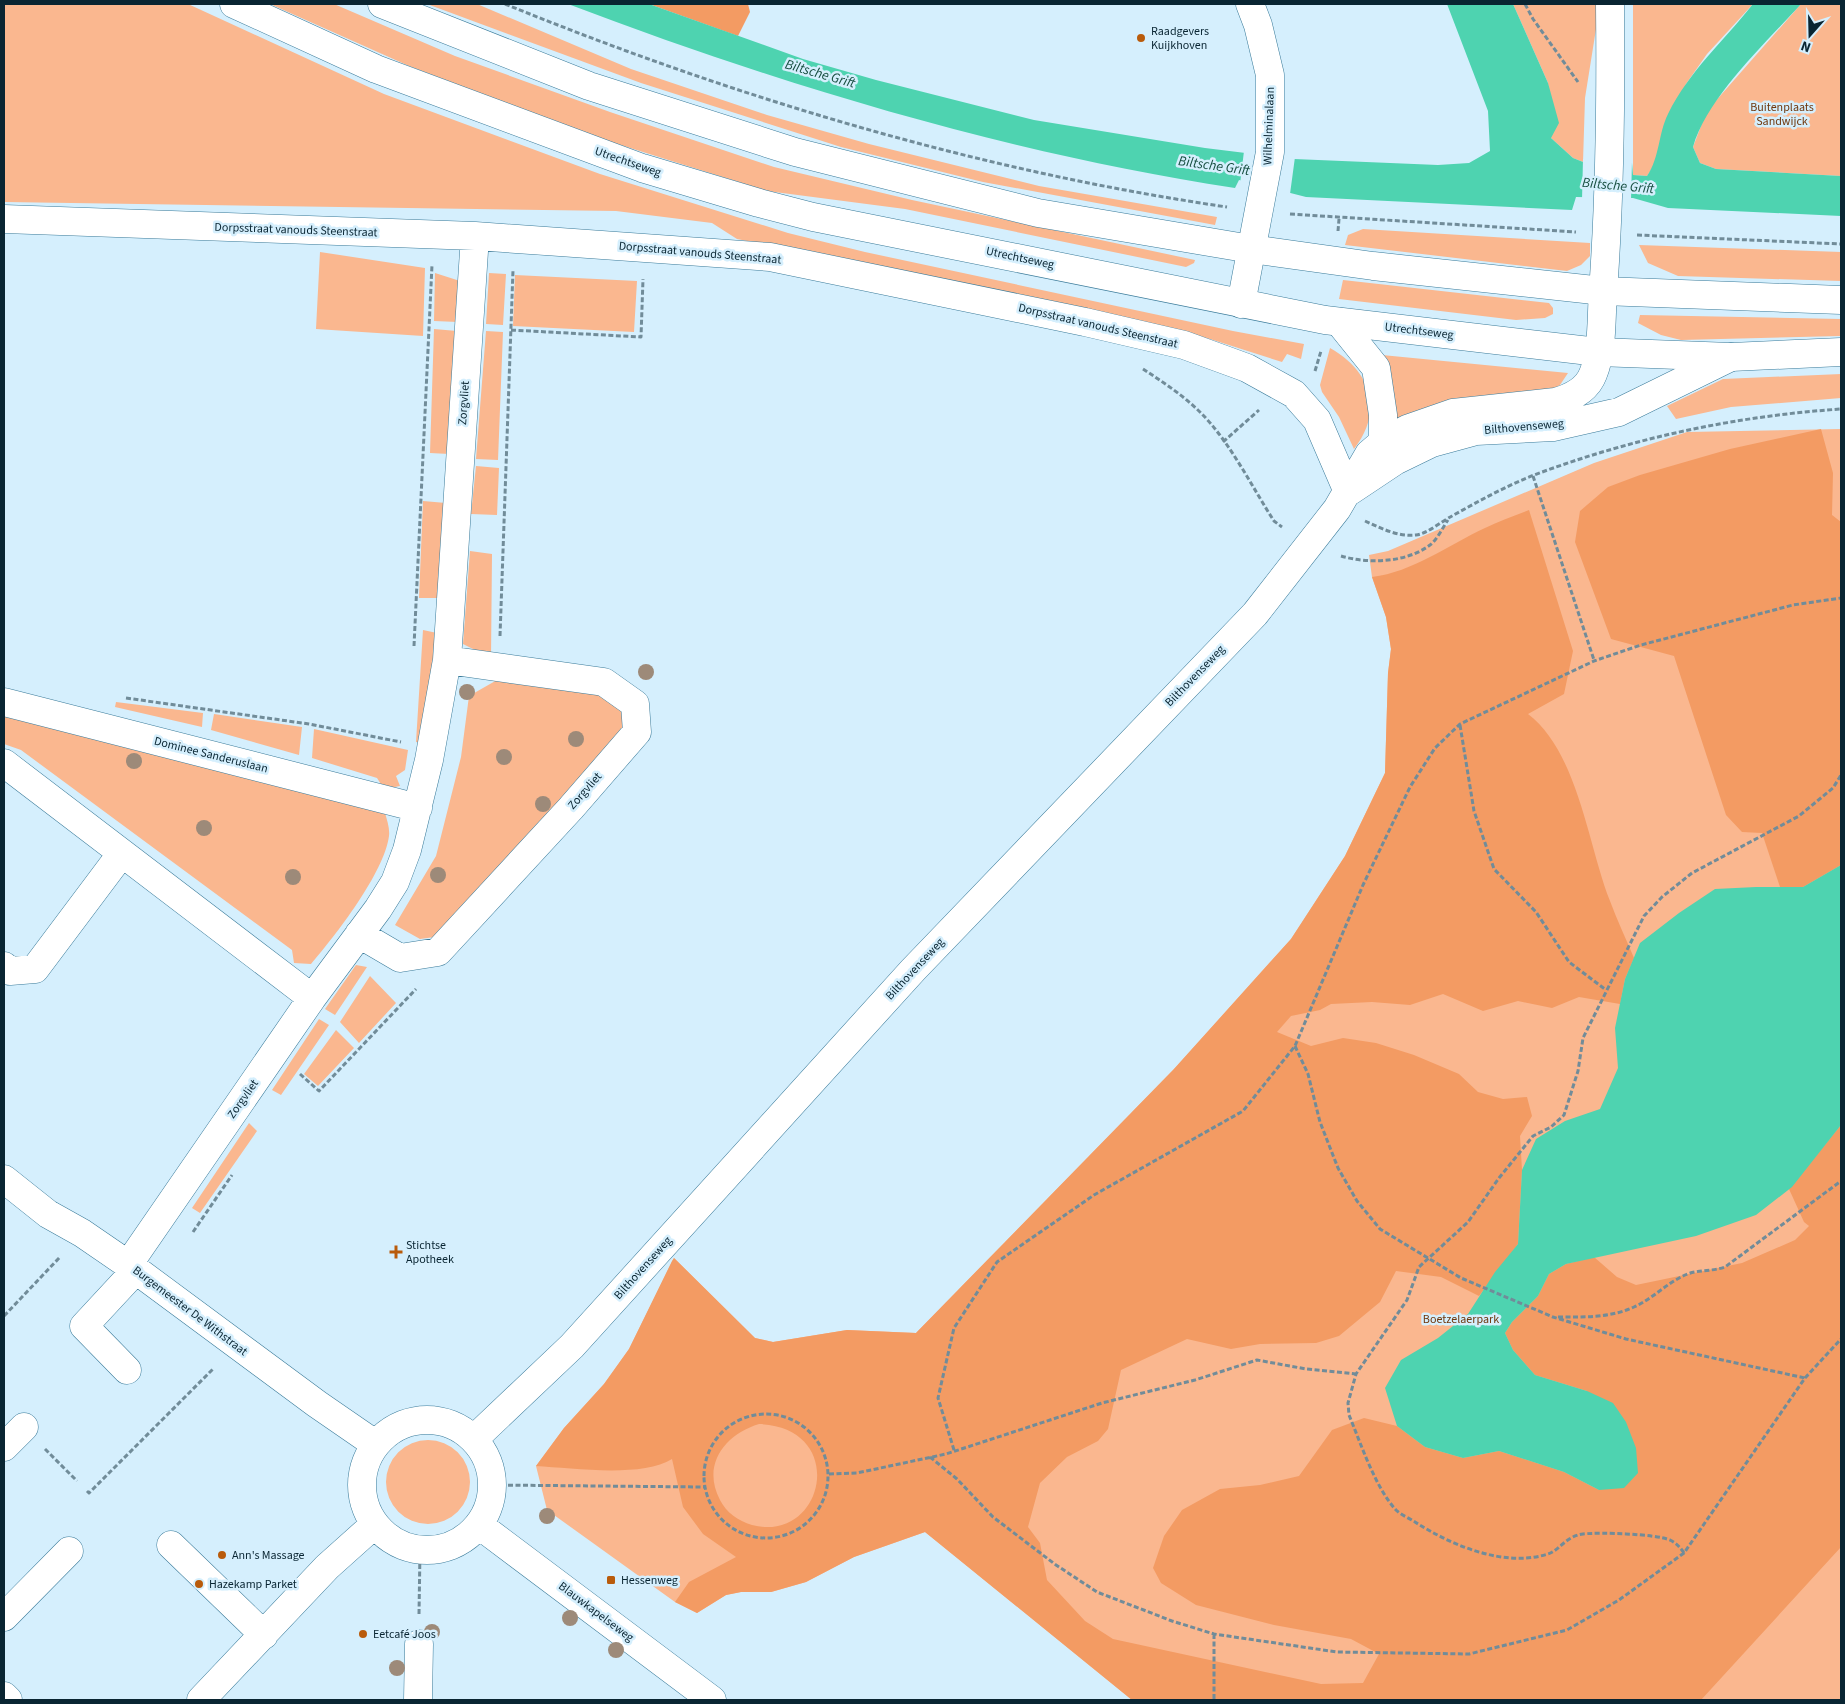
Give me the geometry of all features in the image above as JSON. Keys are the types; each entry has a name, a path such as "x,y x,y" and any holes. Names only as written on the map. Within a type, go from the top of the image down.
{"street":[{"name":"Utrechtseweg","path":"234,4 376,69 642,168 750,201 813,217 1241,304 1339,322 1598,352 1731,357 1841,352"},
{"path":"382,4 589,86 795,152 1038,214 1334,262 1603,291 1841,300"},
{"name":"Wilhelminalaan","path":"1241,304 1270,152 1270,75 1258,24 1250,4"},
{"name":"Bilthovenseweg","path":"474,1439 572,1346 914,970 1256,614 1343,501 1369,454 1382,442 1408,429 1453,413 1555,402 1567,399 1588,383 1594,374 1598,352 1608,221 1611,90 1610,4"},
{"name":"Dorpsstraat vanouds Steenstraat","path":"4,219 475,236 770,257 1085,322 1184,345 1247,368 1294,394 1317,420 1343,501"},
{"name":"Zorgvliet","path":"127,1370 84,1326 132,1267 312,998 395,882 418,808 429,760 446,660 475,236"},
{"path":"1339,322 1376,368 1383,415 1382,442"},
{"name":"Bilthovenseweg","path":"1343,501 1394,461 1432,443 1476,432 1552,427 1619,412 1731,357"},
{"name":"Zorgvliet","path":"438,952 571,808 638,732 635,704 604,682 446,660"},
{"name":"Dominee Sanderuslaan","path":"4,702 418,808"},
{"path":"4,763 312,998"},
{"path":"4,966 10,971 35,969 122,853"},
{"path":"359,934 400,958 438,952"},
{"name":"Burgemeester De Withstraat","path":"4,1179 48,1214 82,1233 132,1267 236,1345 375,1444"},
{"path":"423,1419 442,1421 460,1427 474,1439 484,1452 491,1468 493,1485 489,1506 480,1525 468,1536 453,1545 437,1550 420,1550 403,1546 387,1537 375,1524 366,1509 362,1492 362,1475 367,1459 375,1444 389,1432 405,1423 423,1419"},
{"path":"4,1447 24,1427"},
{"path":"201,1700 327,1567 375,1524"},
{"name":"Blauwkapelseweg","path":"480,1525 712,1700"},
{"path":"171,1545 264,1635"},
{"path":"4,1618 70,1551"},
{"path":"418,1700 419,1644"},
{"path":"4,1696 8,1700"}],"path":[{"path":"505,4 575,32 793,107 1010,166 1262,201 1340,219 1608,221 1841,244"},
{"path":"1525,4 1584,89 1611,90"},
{"path":"413,654 434,235"},
{"path":"498,668 514,239"},
{"path":"511,330 640,337 645,249"},
{"path":"1135,364 1166,384 1202,414 1223,442 1274,521 1308,547 1351,559 1379,562 1412,554 1431,545 1449,518"},
{"path":"1343,501 1394,534 1417,536 1533,476 1595,455 1685,429 1795,412 1841,409"},
{"path":"1533,476 1594,661"},
{"path":"954,1450 938,1398 954,1328 996,1262 1094,1195 1243,1111 1295,1046 1362,885 1410,787 1435,748 1460,724 1594,661 1662,638 1793,604 1841,598"},
{"path":"100,727 112,696 309,724 409,743 429,760"},
{"path":"1460,724 1474,811 1494,868 1536,912 1569,962 1606,990"},
{"path":"1684,1553 1680,1546 1655,1536 1583,1534 1564,1541 1549,1554 1531,1556 1495,1556 1479,1553 1443,1539 1397,1510 1381,1488 1349,1415 1348,1403 1356,1374 1403,1307 1419,1267 1468,1222 1499,1178 1533,1136 1551,1127 1564,1115 1578,1071 1583,1038 1644,916 1662,897 1692,873 1799,816 1833,788 1841,775"},
{"path":"300,1074 319,1091 431,974 438,952"},
{"path":"1295,1046 1308,1074 1320,1122 1338,1168 1357,1201 1380,1229 1461,1278 1553,1317 1626,1339 1805,1378"},
{"path":"1553,1317 1612,1316 1635,1307 1684,1276 1698,1271 1712,1272 1725,1267 1841,1181"},
{"path":"4,1316 82,1233"},
{"path":"930,1456 957,1479 993,1518 1056,1565 1097,1592 1172,1621 1214,1634 1337,1652 1469,1654 1567,1630 1619,1600 1684,1553 1805,1378 1841,1339"},
{"path":"88,1491 89,1493 236,1345"},
{"path":"829,1474 857,1473 954,1450 1102,1403 1195,1380 1257,1360 1306,1369 1356,1374"},
{"path":"760,1413 780,1414 800,1422 815,1436 826,1454 829,1474 826,1494 817,1513 807,1523 783,1536 762,1539 742,1534 724,1522 712,1506 704,1487 704,1466 714,1441 723,1430 740,1418 760,1413"},
{"path":"24,1427 77,1481"},
{"path":"493,1485 704,1487"},
{"path":"419,1644 420,1550"},
{"path":"1214,1634 1214,1700"}],"green space":[{"path":"4,4 188,4 384,94 600,174 788,233 865,252 1233,331 1304,344 1301,359 1287,354 1282,362 1210,339 909,272 737,239 712,223 616,211 4,202"},
{"path":"270,4 334,4 455,56 610,112 774,167 912,200 1195,260 1194,263 1186,267 905,209 767,191 592,136 409,66"},
{"path":"427,4 477,4 631,69 767,115 869,144 1039,186 1217,217 1215,225 983,182 841,147 641,83"},
{"path":"1513,4 1600,4 1585,98 1583,162 1573,158 1551,138 1548,83"},
{"path":"1633,4 1753,4 1707,54 1686,84 1653,167 1647,176 1633,175"},
{"name":"Buitenplaats Sandwijck","path":"1801,4 1841,4 1841,176 1716,169 1700,163 1693,147 1704,118 1713,104"},
{"path":"1363,229 1590,243 1590,256 1581,265 1567,271 1345,245 1348,235"},
{"path":"1639,245 1841,252 1841,281 1678,276 1648,263"},
{"path":"320,252 425,268 423,336 316,329"},
{"path":"435,273 460,281 458,322 434,321"},
{"path":"489,273 506,274 503,325 486,324"},
{"path":"515,275 637,281 634,332 513,326"},
{"path":"1343,280 1549,303 1553,308 1553,314 1545,318 1516,320 1339,299"},
{"path":"1640,315 1841,319 1841,336 1681,340 1661,335 1638,323"},
{"path":"434,329 457,331 449,454 430,453"},
{"path":"486,331 503,332 498,460 476,459"},
{"path":"1330,348 1344,357 1355,368 1364,380 1369,393 1369,420 1363,435 1354,449 1339,417 1322,392 1320,385"},
{"path":"1382,355 1568,373 1560,385 1546,393 1457,400 1430,406 1394,424"},
{"path":"1841,374 1841,398 1731,407 1676,419 1667,406 1723,379"},
{"name":"Boetzelaerpark","path":"1841,429 1841,1700 1132,1700 925,1532 854,1557 806,1582 771,1592 741,1592 726,1595 697,1613 675,1602 547,1510 536,1466 564,1428 604,1384 629,1349 674,1258 755,1338 773,1342 847,1330 916,1333 1174,1069 1291,939 1345,856 1385,773 1388,673 1391,649 1386,617 1372,577 1369,555 1388,551 1594,463 1687,432"},
{"path":"476,466 499,468 497,515 471,514"},
{"path":"423,501 446,503 441,598 419,598"},
{"path":"470,551 492,554 491,658 463,644"},
{"path":"423,630 437,633 423,743 416,742"},
{"path":"497,680 594,692 622,711 625,735 435,937 420,939 395,925 436,856 461,757 469,696"},
{"path":"116,702 203,713 202,727 115,707"},
{"path":"4,714 385,813 389,836 385,851 378,868 358,903 321,952 311,964 294,963 292,950 21,750 4,744"},
{"path":"214,714 302,727 299,755 211,730"},
{"path":"314,729 408,750 405,770 396,776 400,786 384,789 377,778 312,758"},
{"path":"356,965 367,967 335,1015 325,1009"},
{"path":"370,976 396,1003 359,1043 340,1022"},
{"path":"319,1019 329,1025 281,1095 272,1090"},
{"path":"336,1030 354,1048 318,1086 304,1074"},
{"path":"249,1123 257,1131 200,1213 192,1208"},
{"path":"428,1440 444,1443 458,1452 467,1466 470,1482 467,1498 458,1512 444,1521 428,1524 412,1521 398,1512 389,1498 386,1482 389,1466 398,1452 412,1443"}],"shaded area":[{"path":"649,4 748,4 750,12 738,36"},
{"path":"1821,429 1833,473 1832,515 1841,522 1841,865 1803,887 1780,887 1762,833 1742,832 1726,815 1674,656 1611,639 1575,542 1580,511 1608,487 1640,475 1730,449"},
{"path":"1529,510 1573,651 1564,694 1528,714 1545,731 1559,751 1570,775 1580,801 1610,901 1634,958 1625,979 1620,1004 1579,997 1552,1008 1518,1001 1483,1011 1443,994 1410,1005 1372,1002 1331,1004 1320,1010 1291,1016 1277,1032 1311,1046 1343,1038 1376,1043 1414,1055 1459,1074 1478,1092 1503,1099 1527,1097 1532,1116 1520,1136 1522,1170 1518,1244 1479,1296 1441,1277 1396,1271 1380,1302 1339,1336 1316,1343 1260,1344 1231,1349 1187,1339 1121,1370 1108,1429 1098,1441 1067,1457 1040,1483 1028,1527 1040,1543 1047,1580 1085,1621 1113,1639 1321,1684 1363,1683 1379,1654 1351,1639 1274,1625 1196,1605 1161,1583 1153,1568 1164,1536 1182,1510 1220,1489 1260,1485 1299,1476 1332,1430 1364,1418 1397,1426 1425,1447 1463,1458 1499,1451 1564,1472 1599,1490 1587,1391 1535,1375 1513,1350 1505,1333 1512,1322 1538,1296 1549,1274 1566,1264 1594,1257 1617,1277 1636,1285 1742,1263 1795,1240 1809,1226 1804,1222 1789,1189 1841,1125 1841,1547 1701,1700 1132,1700 925,1532 854,1557 806,1582 771,1592 741,1592 726,1595 697,1613 675,1602 689,1582 736,1557 703,1534 683,1507 672,1459 659,1465 625,1470 587,1470 536,1466 564,1428 604,1384 629,1349 674,1258 755,1338 773,1342 847,1330 916,1333 1174,1069 1291,939 1345,856 1385,773 1388,673 1391,649 1386,617 1372,577 1402,570 1485,528","holes":["759,1424 788,1430 806,1444 816,1462 817,1483 810,1502 797,1518 777,1526 752,1525 742,1521 726,1508 720,1500 715,1487 713,1474 720,1452 736,1435"]}],"water":[{"name":"Biltsche Grift","path":"568,4 649,4 803,59 876,80 1034,120 1205,148 1294,159 1438,165 1469,163 1490,151 1488,111 1447,4 1513,4 1548,83 1559,123 1551,138 1573,158 1583,162 1632,163 1633,175 1647,176 1654,161 1665,122 1676,98 1696,70 1753,4 1801,4 1755,53 1724,90 1700,128 1693,147 1700,163 1716,169 1841,176 1841,216 1668,208 1633,198 1576,197 1572,210 1306,197 1239,180 1235,188 1150,174 981,136 897,114 730,62"},
{"path":"1841,865 1841,1125 1792,1187 1756,1215 1696,1236 1566,1264 1549,1274 1538,1296 1512,1322 1505,1333 1513,1350 1535,1375 1587,1391 1613,1403 1626,1422 1636,1448 1638,1473 1624,1488 1599,1490 1564,1472 1499,1451 1463,1458 1425,1447 1397,1426 1385,1388 1401,1360 1438,1338 1468,1314 1495,1272 1518,1244 1522,1170 1536,1139 1565,1121 1600,1109 1618,1068 1615,1028 1625,979 1640,943 1679,913 1715,889 1803,887"}],"pier":[{"path":"1244,151 1295,157 1290,194 1240,184"},
{"path":"1583,159 1632,161 1631,200 1582,200"}],"place":[{"name":"Raadgevers Kuijkhoven","path":"1141,38"},
{"name":"Stichtse Apotheek","path":"396,1252"},
{"name":"Ann's Massage","path":"222,1555"},
{"name":"Hessenweg","path":"611,1580"},
{"name":"Hazekamp Parket","path":"199,1584"},
{"name":"Eetcafé Joos","path":"363,1634"}]}
